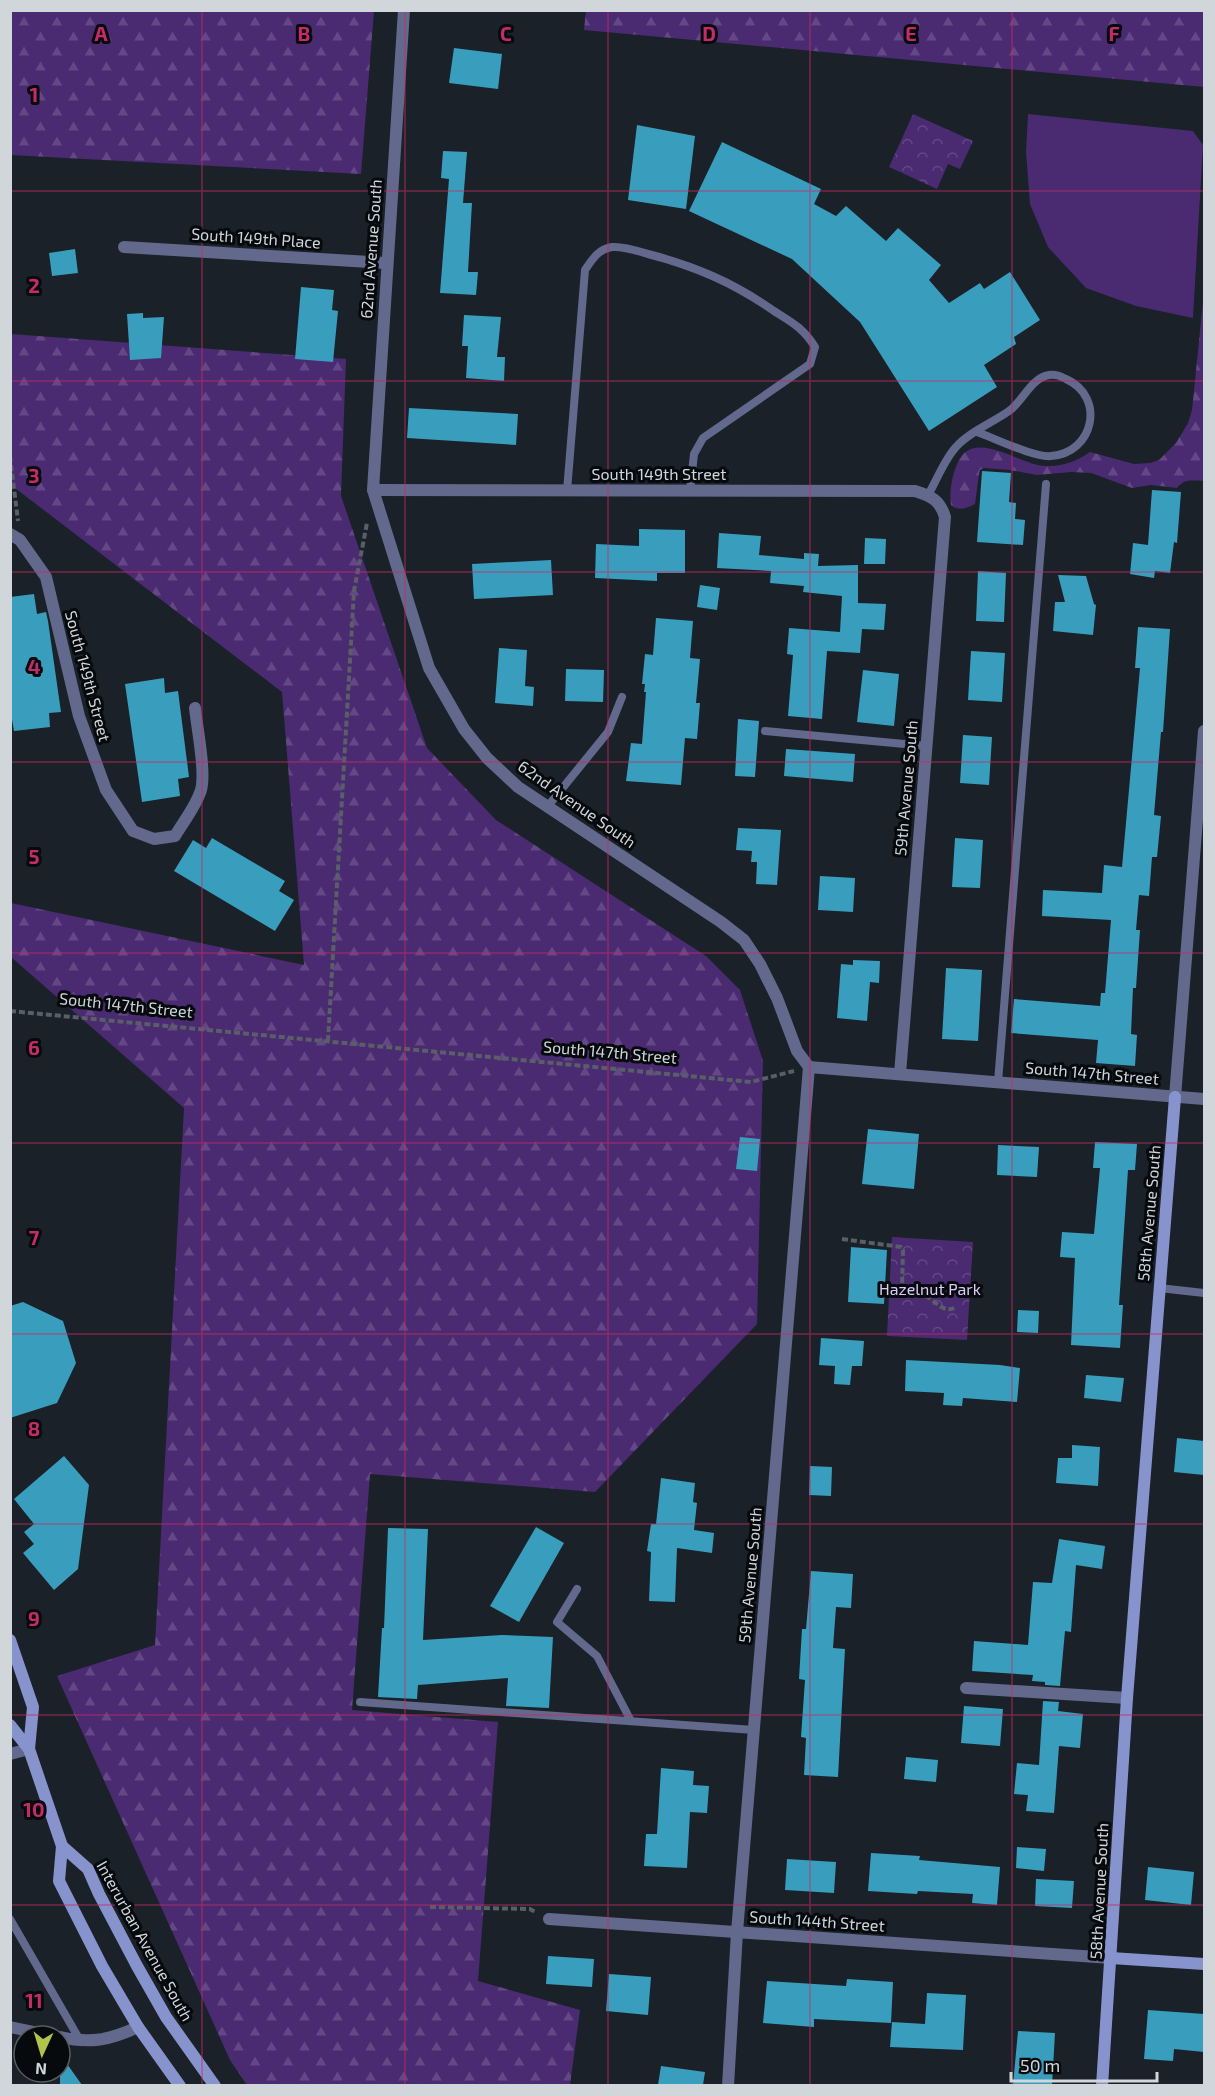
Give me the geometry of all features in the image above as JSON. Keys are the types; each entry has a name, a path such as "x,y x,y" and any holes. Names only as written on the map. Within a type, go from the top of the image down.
{"street":[{"name":"62nd Avenue South","path":"404,10 373,490 429,668 464,729 487,758 518,787 721,922 744,940 765,973 797,1051 809,1067"},
{"name":"South 149th Place","path":"124,247 386,263"},
{"name":"South 149th Street","path":"373,490 915,491 928,495 941,505"},
{"name":"59th Avenue South","path":"900,1074 945,517 941,505"},
{"name":"South 149th Street","path":"15,537 46,577 79,716 106,790 133,831 154,839 175,836 192,808 201,788 195,708"},
{"name":"58th Avenue South","path":"1102,2085 1126,1698 1204,731"},
{"name":"South 147th Street","path":"809,1067 1204,1099"},
{"name":"59th Avenue South","path":"728,2085 737,1932 809,1067"},
{"name":"Interurban Avenue South","path":"10,1640 33,1707 29,1749"},
{"path":"966,1688 1126,1698"},
{"name":"Interurban Avenue South","path":"10,1725 29,1749 62,1846 59,1881 102,1966 138,2027 180,2085"},
{"path":"10,1754 29,1749"},
{"name":"Interurban Avenue South","path":"62,1846 88,1869 131,1956 166,2017 215,2085"},
{"name":"South 144th Street","path":"549,1919 1204,1964"},
{"path":"72,2040 81,2042 115,2038 138,2027"}],"lane":[{"path":"567,491 585,270 595,255 612,247 637,250 687,264 728,282 805,332 815,347 810,364 703,438 694,454 690,491"},
{"path":"928,495 957,445 977,432 1011,410 1037,380 1047,375 1057,375 1072,381 1083,391 1090,405 1089,429 1084,439 1074,449 1063,454 1049,457 977,432"},
{"path":"998,1082 1046,484"},
{"path":"548,806 608,732 622,697"},
{"path":"765,731 926,746"},
{"path":"1159,1288 1204,1293"},
{"path":"577,1589 557,1622 597,1656 630,1721"},
{"path":"360,1702 754,1730"},
{"path":"10,1919 81,2042"}],"path":[{"path":"10,456 15,537"},
{"path":"328,1041 354,591 373,490"},
{"name":"South 147th Street","path":"10,1011 751,1082 809,1067"},
{"path":"842,1239 902,1247 902,1288 911,1293 925,1295 946,1309 957,1307"},
{"path":"430,1907 530,1909 549,1919"}],"green space":[{"path":"586,10 1204,11 1204,87 584,30"},
{"path":"10,11 374,11 361,174 11,155"},
{"path":"913,114 973,141 960,169 948,164 937,189 889,167"},
{"path":"1028,114 1193,131 1203,145 1193,318 1136,306 1086,288 1048,247 1030,204 1026,152"},
{"path":"1204,291 1204,481 1186,481 1177,488 1151,485 1132,488 1091,473 1037,475 984,468 979,474 975,504 960,509 951,505 951,484 957,464 964,453 974,448 998,451 1046,466 1069,463 1090,452 1134,464 1159,460 1176,443 1188,423 1192,410"},
{"path":"11,334 346,359 341,496 427,748 496,820 706,956 740,990 763,1061 757,1324 595,1492 370,1474 352,1710 498,1722 478,1981 580,2010 570,2085 247,2085 230,2060 57,1676 155,1645 184,1108 11,957 11,903 304,965 282,692 11,485"},
{"name":"Hazelnut Park","path":"892,1237 973,1242 967,1340 887,1336"}],"building":[{"path":"454,48 502,54 498,89 449,83"},
{"path":"637,125 695,136 686,209 628,200"},
{"path":"722,142 821,189 814,204 836,216 846,206 886,241 898,228 941,265 929,280 949,303 980,283 984,289 1010,272 1040,320 1014,337 1016,344 984,365 997,387 929,431 860,322 792,259 689,211"},
{"path":"443,151 467,152 463,203 472,203 468,272 478,272 476,295 440,293 449,179 441,178"},
{"path":"75,249 78,273 52,276 49,253"},
{"path":"301,287 334,290 332,310 338,311 333,362 295,359"},
{"path":"143,313 143,318 164,317 161,358 130,360 127,314"},
{"path":"464,315 501,317 497,357 505,357 504,381 466,378 468,346 462,346"},
{"path":"409,408 518,414 516,445 407,438"},
{"path":"982,471 1011,473 1009,502 1016,503 1015,519 1025,520 1023,545 977,542"},
{"path":"1152,490 1181,492 1177,543 1174,542 1170,573 1155,571 1154,578 1130,574 1133,543 1148,545"},
{"path":"639,529 685,530 685,573 657,573 657,581 595,578 596,544 639,546"},
{"path":"719,533 761,536 759,555 804,559 804,553 819,554 818,566 858,565 858,603 886,604 884,630 862,629 860,653 827,651 822,719 788,716 793,655 787,654 789,628 840,632 842,596 803,592 804,586 770,583 771,571 717,568"},
{"path":"865,538 886,539 885,564 864,564"},
{"path":"551,560 553,595 474,599 472,564"},
{"path":"978,571 1006,573 1004,622 976,621"},
{"path":"1058,575 1086,576 1096,605 1093,635 1053,631 1055,602 1065,602"},
{"path":"700,585 720,588 717,610 697,607"},
{"path":"34,594 37,614 46,612 61,712 49,713 50,727 14,731 10,708 10,597"},
{"path":"656,618 693,621 690,658 700,659 696,703 700,703 697,739 685,738 681,785 626,781 631,743 642,744 646,692 644,692 645,684 642,684 645,654 653,655"},
{"path":"1138,627 1170,629 1163,732 1161,732 1154,815 1161,816 1157,857 1152,857 1149,896 1139,895 1136,930 1140,930 1136,988 1133,988 1131,1034 1137,1035 1135,1066 1096,1063 1098,1040 1011,1033 1014,999 1100,1006 1101,993 1105,993 1111,920 1042,916 1043,890 1102,893 1104,865 1122,867 1140,668 1135,668"},
{"path":"499,648 527,650 525,686 534,687 533,706 495,703"},
{"path":"971,651 1005,653 1002,702 968,700"},
{"path":"566,669 604,670 603,702 565,701"},
{"path":"863,670 899,674 894,726 857,722"},
{"path":"164,678 165,693 178,691 189,777 178,779 180,796 142,802 125,684"},
{"path":"738,719 759,721 755,777 735,776"},
{"path":"963,735 992,737 989,785 960,783"},
{"path":"786,749 855,754 853,782 784,776"},
{"path":"738,828 781,830 777,885 756,884 757,862 751,862 752,851 736,850"},
{"path":"212,838 285,881 279,891 294,900 275,931 174,871 193,840 206,848"},
{"path":"955,838 983,840 980,888 952,887"},
{"path":"820,876 855,878 853,912 818,910"},
{"path":"853,960 880,961 879,983 870,982 867,1021 837,1018 841,964 853,965"},
{"path":"946,968 982,970 978,1041 942,1039"},
{"path":"868,1129 919,1134 914,1189 862,1184"},
{"path":"740,1137 760,1139 757,1171 736,1169"},
{"path":"1095,1142 1137,1144 1135,1170 1128,1170 1119,1305 1123,1305 1120,1348 1071,1345 1075,1258 1060,1257 1062,1232 1094,1234 1100,1168 1093,1168"},
{"path":"998,1145 1039,1147 1037,1177 997,1175"},
{"path":"851,1247 887,1250 884,1304 848,1302"},
{"path":"23,1302 63,1321 76,1363 57,1403 10,1418 10,1306"},
{"path":"1018,1310 1039,1311 1038,1333 1017,1332"},
{"path":"821,1338 864,1341 862,1366 852,1366 850,1385 834,1384 835,1366 819,1365"},
{"path":"906,1360 1020,1368 1017,1402 963,1398 962,1406 943,1405 944,1393 905,1391"},
{"path":"1086,1375 1124,1378 1121,1402 1084,1398"},
{"path":"1177,1438 1204,1441 1204,1475 1174,1472"},
{"path":"1072,1445 1100,1447 1098,1486 1056,1483 1058,1458 1072,1458"},
{"path":"64,1456 89,1485 78,1569 54,1590 23,1553 34,1544 24,1532 34,1524 14,1499"},
{"path":"810,1466 832,1467 831,1496 809,1495"},
{"path":"661,1478 695,1483 693,1502 697,1503 694,1530 714,1533 712,1553 677,1548 675,1602 649,1601 651,1552 647,1551 651,1524 656,1524"},
{"path":"536,1527 564,1543 519,1622 490,1606"},
{"path":"388,1528 428,1529 423,1640 502,1635 553,1637 549,1708 506,1706 508,1678 418,1685 417,1699 378,1697 382,1628 384,1628"},
{"path":"1059,1539 1105,1546 1102,1569 1076,1565 1071,1632 1065,1631 1060,1686 1032,1681 1033,1675 972,1671 974,1641 1028,1645 1033,1582 1052,1583"},
{"path":"811,1571 853,1574 851,1608 836,1607 833,1648 845,1649 838,1777 804,1775 806,1738 801,1737 805,1680 799,1679 802,1629 806,1629"},
{"path":"1043,1701 1059,1702 1058,1711 1083,1714 1080,1748 1059,1746 1054,1813 1026,1811 1028,1795 1014,1794 1017,1763 1039,1765"},
{"path":"964,1706 1003,1709 1000,1746 961,1743"},
{"path":"906,1757 938,1760 936,1782 904,1779"},
{"path":"661,1768 694,1771 693,1785 709,1786 707,1813 690,1812 687,1868 644,1866 646,1834 657,1834"},
{"path":"1017,1847 1046,1849 1044,1871 1016,1868"},
{"path":"871,1853 920,1856 919,1860 1000,1867 997,1905 972,1903 973,1894 868,1891"},
{"path":"787,1859 836,1862 834,1893 785,1890"},
{"path":"1148,1867 1194,1872 1191,1905 1145,1900"},
{"path":"1036,1879 1074,1881 1072,1908 1035,1906"},
{"path":"548,1956 594,1959 592,1987 546,1984"},
{"path":"609,1974 651,1977 648,2015 606,2011"},
{"path":"847,1979 893,1982 891,2023 814,2019 814,2027 763,2023 767,1981 846,1986"},
{"path":"927,1993 966,1995 963,2050 890,2047 892,2022 925,2024"},
{"path":"1148,2010 1204,2014 1204,2052 1174,2049 1173,2061 1144,2059"},
{"path":"1018,2031 1055,2033 1052,2085 1013,2085"},
{"path":"661,2066 705,2072 703,2085 658,2085"},
{"path":"72,2071 82,2085 60,2085 72,2084"}]}
